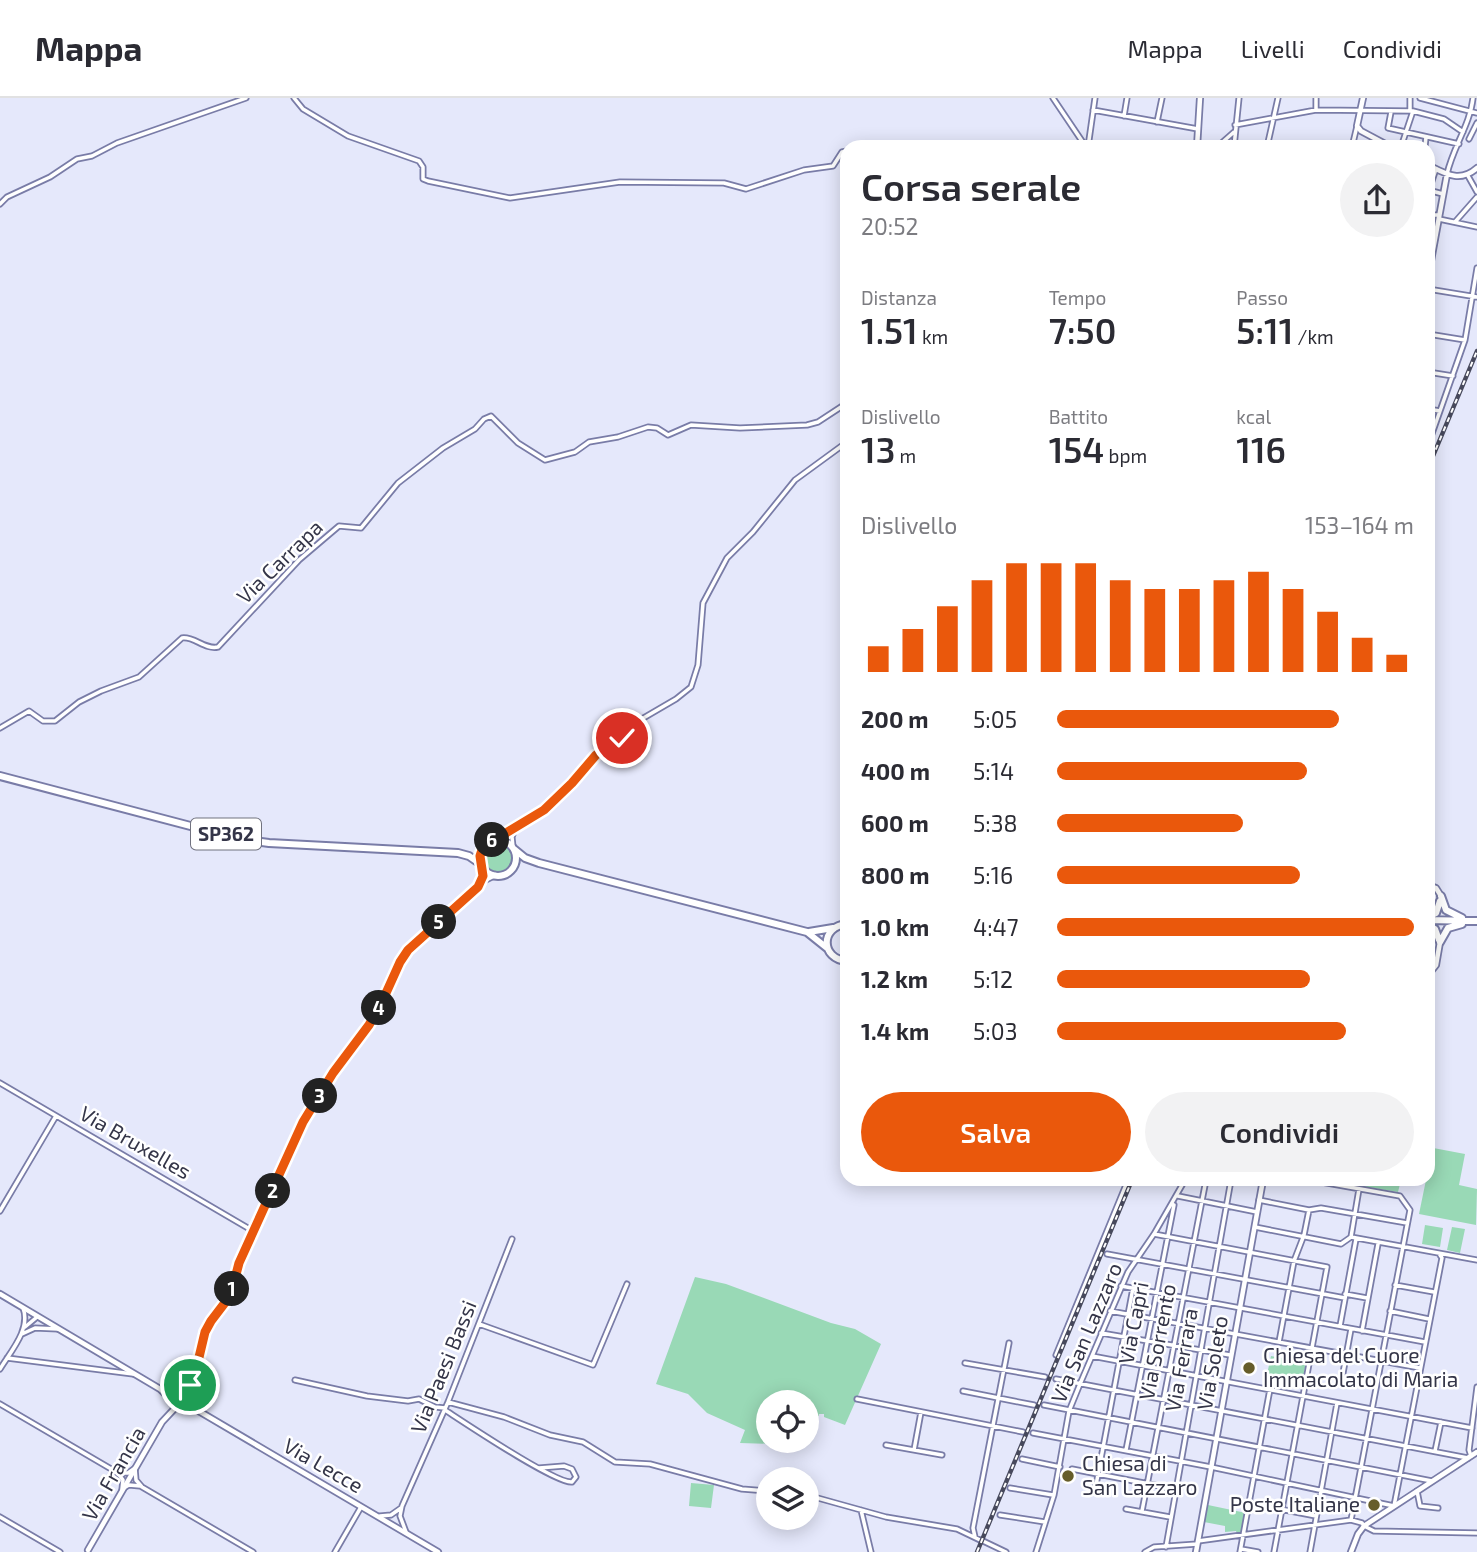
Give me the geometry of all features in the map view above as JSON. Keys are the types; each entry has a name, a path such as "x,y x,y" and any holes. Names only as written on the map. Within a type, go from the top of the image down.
{"main road":[{"name":"SP362","path":"0,776 240,839 269,843 458,853 473,858 495,875"},
{"name":"SP362","path":"458,853 483,847 490,841"},
{"path":"490,841 505,841 525,858 539,863 807,932 821,940 835,958 840,959"},
{"path":"482,867 480,856 483,847"},
{"path":"512,869 516,859 513,848"},
{"path":"495,875 507,873 522,865 539,863"},
{"path":"1435,913 1441,896"},
{"path":"1441,896 1446,910 1452,915 1476,921"},
{"path":"1435,921 1476,921"},
{"path":"1440,942 1448,928 1476,921"},
{"path":"807,932 840,926"},
{"path":"827,948 828,935 833,928"},
{"path":"1435,929 1440,942"}],"street":[{"path":"0,204 7,197 50,177 76,159 92,156 117,143 246,98"},
{"path":"295,98 303,109 348,135 419,161 423,167 423,178 428,181 502,198 521,198 609,183 708,182 746,189 804,170 833,166 840,155"},
{"path":"1053,98 1082,140"},
{"path":"1088,140 1095,98"},
{"path":"1124,116 1127,98"},
{"path":"1157,122 1162,98"},
{"path":"1197,140 1200,98"},
{"path":"1234,140 1239,98"},
{"path":"1268,140 1278,98"},
{"path":"1316,98 1316,110"},
{"path":"1354,140 1363,98"},
{"path":"1403,140 1411,111 1409,98"},
{"path":"1421,98 1475,111"},
{"path":"1435,239 1447,174 1475,111 1473,98"},
{"path":"1093,110 1198,131"},
{"path":"1235,125 1316,110 1411,111 1444,120 1477,143"},
{"path":"1391,112 1388,128 1459,144"},
{"path":"1469,139 1477,123"},
{"path":"1357,126 1378,140"},
{"path":"1225,140 1234,132"},
{"path":"1435,174 1437,169 1447,174 1468,176 1477,168"},
{"path":"1455,222 1477,194 1468,176"},
{"path":"1435,192 1443,194"},
{"path":"1435,216 1477,227"},
{"path":"1435,425 1465,340 1475,296 1477,268"},
{"path":"1435,290 1475,296"},
{"path":"1435,335 1465,340"},
{"path":"1435,373 1453,376"},
{"name":"Via Carrapa","path":"0,728 29,711 43,721 55,721 79,702 139,677 181,638 186,637 209,648 218,647 299,560 339,526 361,528 398,483 491,416 518,443 545,460 575,452 589,442 618,437 648,427 668,435 691,425 740,428 813,424 840,407"},
{"path":"1435,410 1440,411"},
{"path":"490,841 553,802 606,746 622,738 640,720 691,687 698,665 703,603 727,558 753,532 795,480 840,447"},
{"path":"513,848 513,832 517,825"},
{"path":"478,887 483,876 482,867"},
{"path":"192,1408 190,1399 193,1377 205,1332 230,1293 239,1263 303,1122 333,1073 369,1025 400,962 424,935 483,881 495,875"},
{"path":"1435,888 1441,896"},
{"path":"1435,966 1440,942"},
{"name":"Via Bruxelles","path":"0,1083 253,1231"},
{"path":"0,1211 56,1116"},
{"path":"1056,1355 1126,1186"},
{"name":"Via San Lazzaro","path":"1036,1552 1054,1495 1069,1410 1121,1286 1182,1186"},
{"name":"Via Sorrento","path":"1142,1511 1205,1186"},
{"name":"Via Ferrara","path":"1166,1546 1230,1186"},
{"name":"Via Soleto","path":"1196,1552 1262,1186"},
{"path":"1343,1186 1400,1196 1410,1210 1351,1520"},
{"path":"1254,1227 1341,1244 1351,1237 1359,1189"},
{"path":"1178,1196 1257,1212"},
{"path":"1259,1200 1309,1210 1321,1208 1407,1223"},
{"name":"Via Capri","path":"1126,1450 1174,1203"},
{"path":"1279,1342 1294,1261 1304,1235 1309,1210"},
{"path":"1154,1234 1327,1266 1274,1552"},
{"path":"1351,1237 1477,1260"},
{"name":"Via Paesi Bassi","path":"392,1525 448,1402 512,1239"},
{"path":"1340,1326 1356,1239"},
{"path":"1362,1331 1378,1244"},
{"path":"1107,1254 1322,1294 1368,1298"},
{"path":"1394,1506 1442,1258 1440,1255"},
{"path":"479,1324 593,1365 626,1283"},
{"path":"1395,1285 1435,1293"},
{"path":"1121,1286 1425,1342"},
{"path":"1096,1485 1133,1288"},
{"path":"0,1294 134,1374 160,1388 177,1391"},
{"path":"23,1308 25,1327"},
{"path":"1111,1311 1420,1368"},
{"path":"1390,1311 1430,1319"},
{"path":"0,1369 25,1327 37,1317"},
{"path":"34,1328 37,1317"},
{"path":"20,1335 34,1328 58,1329"},
{"path":"1343,1373 1351,1329"},
{"path":"1101,1333 1230,1355"},
{"path":"979,1539 973,1528 1009,1343"},
{"path":"1092,1356 1472,1428"},
{"path":"7,1358 134,1374"},
{"path":"109,1371 111,1361"},
{"path":"965,1363 1045,1377"},
{"path":"167,1414 170,1400 193,1377"},
{"path":"167,1414 178,1406 193,1377"},
{"path":"1056,1379 1113,1392 1469,1457"},
{"path":"295,1380 367,1396 408,1401 419,1399 445,1409 539,1468 565,1483 572,1482 576,1477 572,1469 564,1466 539,1468"},
{"path":"1469,1457 1477,1387"},
{"path":"160,1388 178,1406"},
{"path":"1258,1552 1240,1551 1270,1390"},
{"name":"Via Lecce","path":"177,1391 192,1408"},
{"path":"963,1391 1034,1405"},
{"path":"857,1399 1023,1432"},
{"path":"448,1402 479,1409 550,1435 583,1442 615,1462 650,1464 756,1491"},
{"path":"1310,1552 1337,1403"},
{"path":"0,1404 253,1552"},
{"path":"1044,1405 1432,1481"},
{"name":"Via Lecce","path":"178,1406 192,1408 438,1552"},
{"path":"914,1450 921,1412"},
{"name":"Via Francia","path":"87,1551 122,1489 125,1477 135,1468 167,1414"},
{"path":"1435,1451 1441,1422"},
{"path":"1032,1433 1287,1482 1394,1506"},
{"path":"886,1445 942,1455"},
{"path":"1352,1552 1364,1526 1477,1452"},
{"path":"1022,1459 1060,1467"},
{"path":"135,1468 135,1483"},
{"path":"1072,1469 1175,1489"},
{"path":"122,1489 135,1483"},
{"path":"1010,1488 1054,1495"},
{"path":"1417,1491 1420,1506 1438,1507"},
{"path":"819,1498 861,1510 964,1531 1006,1552"},
{"path":"1249,1503 1317,1516"},
{"path":"335,1552 361,1507"},
{"path":"1126,1509 1170,1517"},
{"path":"861,1510 871,1552"},
{"path":"378,1517 398,1514 407,1534"},
{"path":"1000,1515 1045,1522"},
{"path":"0,1517 60,1552"},
{"path":"1145,1552 1154,1547 1351,1520 1362,1522 1374,1531 1477,1533"},
{"path":"964,1531 973,1528"}],"green space":[{"path":"497,843 508,847 512,858 508,869 497,873 486,869 482,858 486,847"},
{"path":"1435,1148 1465,1154 1459,1185 1477,1189 1476,1225 1419,1214 1425,1186 1435,1186"},
{"path":"1361,1186 1400,1186 1398,1192"},
{"path":"1425,1225 1443,1228 1440,1247 1422,1244"},
{"path":"1452,1227 1465,1229 1460,1253 1447,1250"},
{"path":"695,1277 726,1284 831,1323 855,1329 881,1344 845,1425 819,1414 819,1390 756,1390 756,1443 740,1443 745,1430 707,1413 688,1394 656,1384"},
{"path":"1271,1356 1306,1363 1301,1386 1266,1379"},
{"path":"691,1483 714,1485 711,1508 689,1506"},
{"path":"1208,1505 1246,1513 1242,1534 1237,1534 1236,1531 1225,1532 1225,1526 1204,1522"}],"railway":[{"path":"1435,451 1477,351"},
{"path":"977,1552 1130,1186"}],"place":[{"name":"Chiesa del Cuore Immacolato di Maria","path":"1249,1368"},
{"name":"Chiesa di San Lazzaro","path":"1068,1476"},
{"name":"Poste Italiane","path":"1374,1505"}],"route":[{"path":"190,1385 205,1332 227,1300 239,1263 303,1122 333,1073 369,1025 408,950 478,887 483,876 480,856 486,844 544,810 596,755 622,738"}]}
